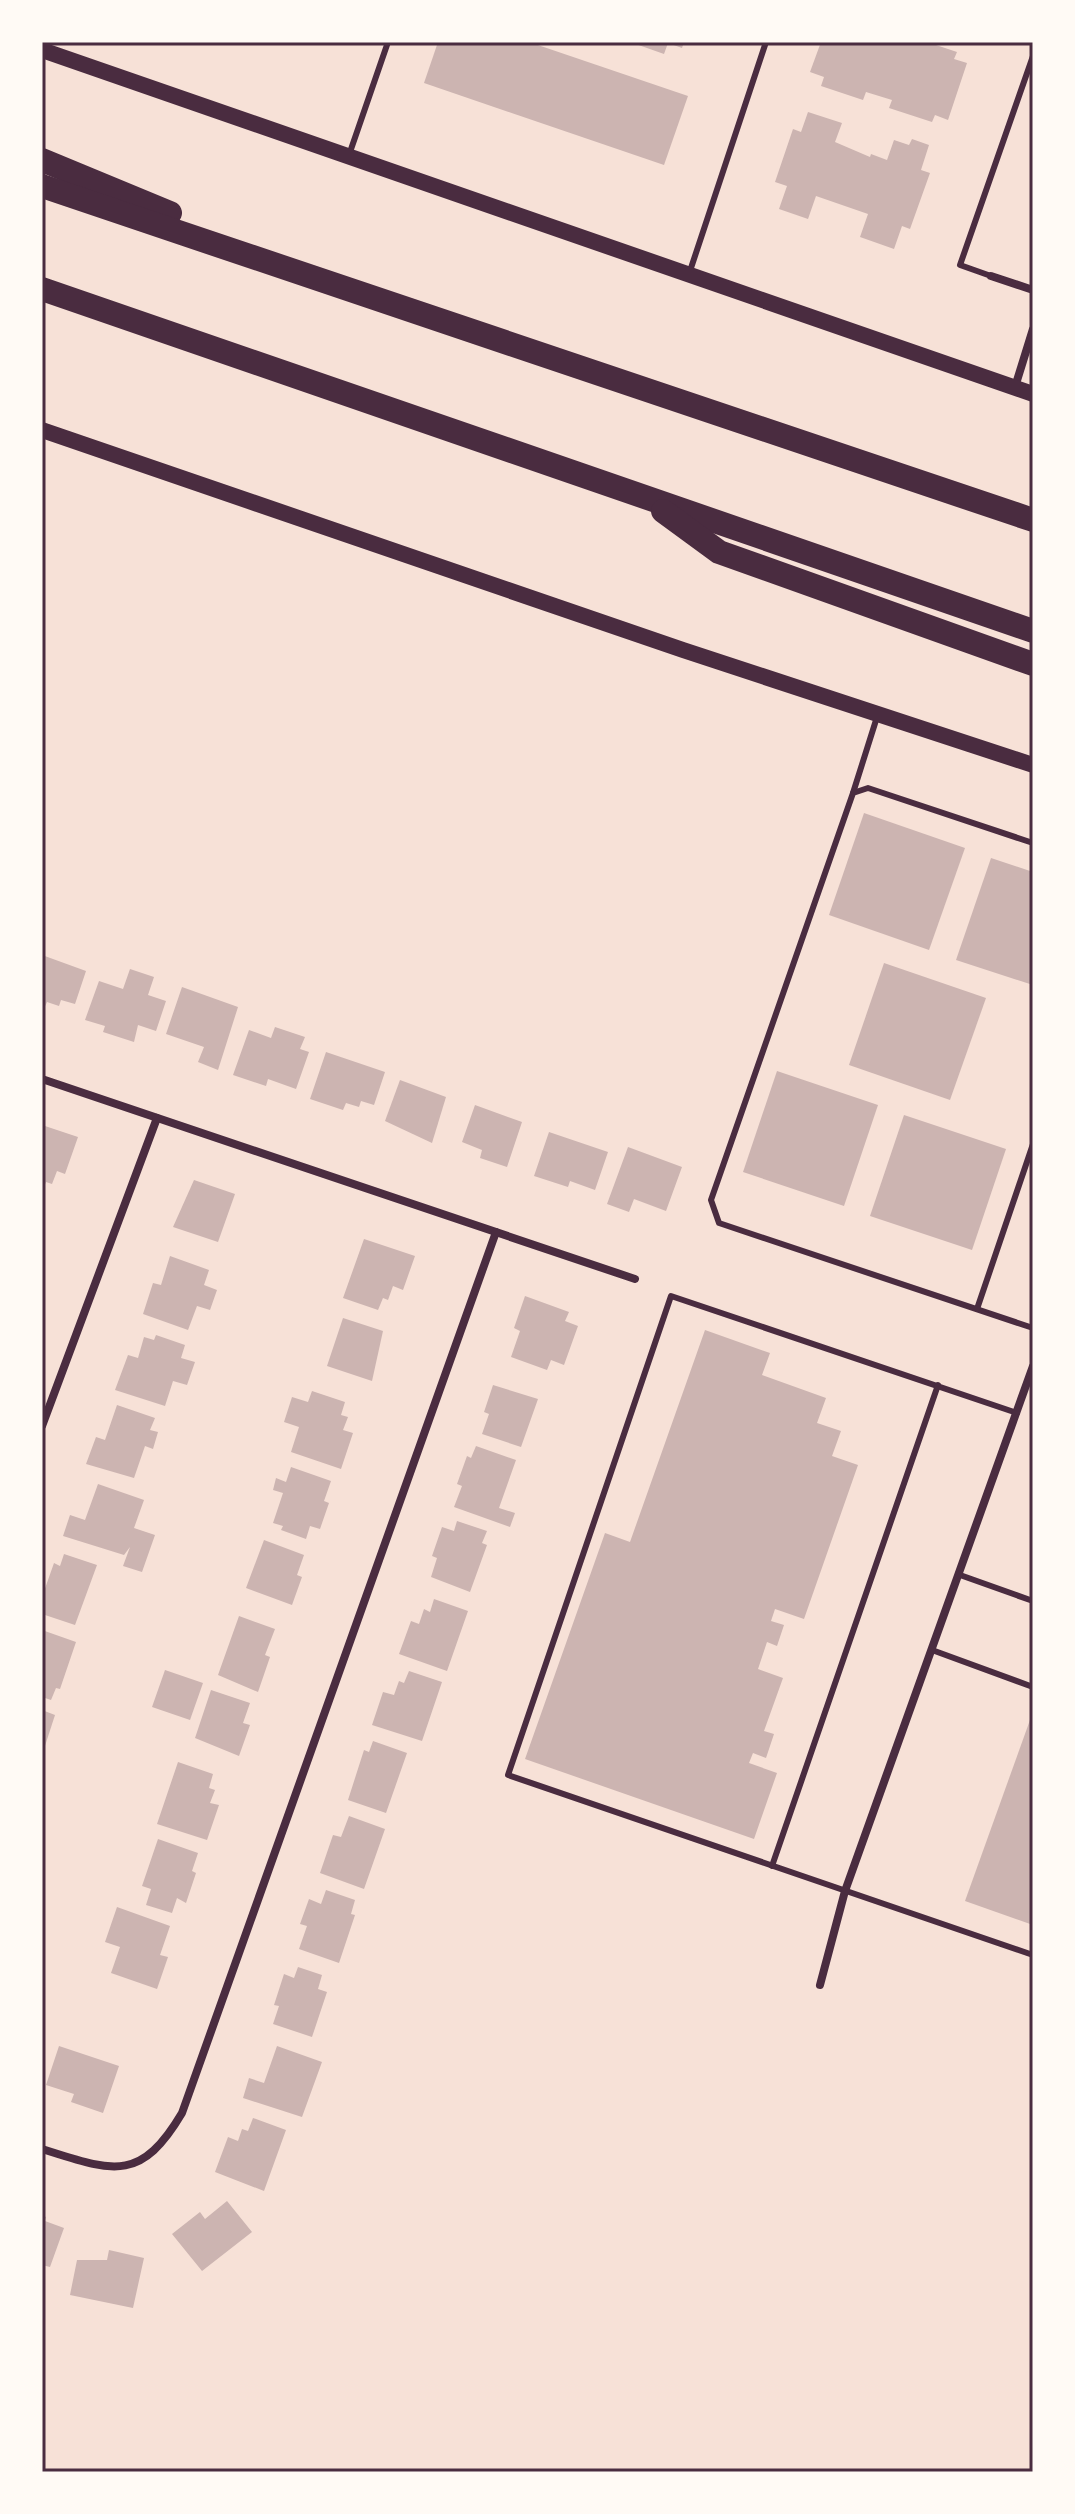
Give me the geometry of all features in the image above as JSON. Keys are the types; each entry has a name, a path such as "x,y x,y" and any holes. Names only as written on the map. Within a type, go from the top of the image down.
{"highway":[{"path":"42,160 346,286"},
{"path":"42,186 1033,520"},
{"path":"42,289 1033,631"},
{"path":"645,498 719,552 1033,664"}],"main road":[{"path":"42,50 688,277 1033,394"},
{"path":"42,430 1033,765"}],"street":[{"path":"991,276 1033,290"},
{"path":"1014,388 1033,329"},
{"path":"42,1079 635,1279"},
{"path":"42,1426 157,1118"},
{"path":"42,2149 89,2163 131,2166 151,2157 182,2113 496,1232"},
{"path":"820,1985 845,1891 1033,1366"}],"lane":[{"path":"347,158 388,42"},
{"path":"688,277 766,42"},
{"path":"991,276 960,265 1033,56"},
{"path":"878,714 711,1200 719,1223 1033,1328"},
{"path":"853,793 868,788 1033,843"},
{"path":"977,1309 1033,1144"},
{"path":"1017,1413 671,1296 508,1775 1033,1955"},
{"path":"772,1866 938,1385"},
{"path":"960,1575 1033,1601"},
{"path":"932,1650 1033,1687"}],"building":[{"path":"438,42 529,42 688,96 664,165 424,83"},
{"path":"630,42 684,42 682,48 668,43 664,54"},
{"path":"821,42 901,42 910,45 911,42 927,42 957,52 954,59 967,63 948,120 935,115 932,122 889,108 892,100 866,92 863,100 821,86 824,77 810,72"},
{"path":"808,112 842,123 835,142 870,157 871,154 887,160 894,140 909,145 912,139 929,145 921,170 930,173 910,229 902,226 894,249 860,237 868,214 816,196 808,219 779,209 787,186 775,182 793,129 801,132"},
{"path":"864,813 965,848 929,950 829,915"},
{"path":"991,858 1033,872 1033,985 956,960"},
{"path":"42,955 86,971 75,1004 61,1000 59,1006 47,1002 42,1013"},
{"path":"884,963 986,998 950,1100 849,1065"},
{"path":"130,969 154,977 148,995 166,1001 156,1031 138,1025 134,1042 103,1032 105,1026 85,1020 99,981 123,989"},
{"path":"182,987 238,1007 218,1070 198,1062 204,1047 166,1034"},
{"path":"275,1027 305,1037 300,1049 309,1052 296,1089 268,1079 266,1086 233,1075 249,1030 271,1038"},
{"path":"326,1052 385,1072 374,1105 361,1101 359,1107 346,1103 343,1110 310,1099"},
{"path":"777,1071 878,1105 844,1206 743,1172"},
{"path":"400,1080 446,1097 432,1143 385,1121"},
{"path":"475,1105 522,1122 507,1167 480,1158 482,1150 462,1142"},
{"path":"904,1115 1006,1149 972,1250 870,1216"},
{"path":"42,1125 78,1137 65,1174 57,1171 52,1184 46,1182 42,1192"},
{"path":"549,1132 608,1152 595,1190 570,1181 568,1187 534,1176"},
{"path":"628,1147 682,1167 666,1211 634,1199 629,1212 607,1204"},
{"path":"194,1180 235,1194 218,1242 173,1227"},
{"path":"364,1239 415,1256 403,1290 393,1286 388,1300 383,1298 378,1310 343,1298"},
{"path":"170,1256 209,1270 204,1285 217,1290 210,1310 197,1306 188,1330 143,1314 153,1283 161,1285"},
{"path":"525,1296 569,1312 565,1321 578,1326 564,1365 551,1360 547,1370 511,1357 520,1331 514,1328"},
{"path":"343,1318 383,1331 372,1381 327,1366"},
{"path":"705,1330 770,1353 762,1375 826,1398 817,1423 841,1431 832,1456 858,1465 804,1619 775,1609 771,1621 784,1625 777,1646 767,1642 758,1669 783,1678 764,1731 774,1734 766,1758 753,1753 749,1763 777,1773 754,1839 525,1759 605,1533 630,1542"},
{"path":"156,1335 185,1345 181,1358 195,1362 187,1385 173,1381 165,1406 115,1390 128,1355 138,1358 144,1337 154,1340"},
{"path":"493,1385 538,1399 521,1447 482,1434 489,1414 484,1412"},
{"path":"312,1391 345,1402 341,1415 348,1417 343,1430 353,1433 341,1469 291,1452 299,1427 284,1422 292,1397 308,1402"},
{"path":"117,1405 155,1418 150,1430 158,1432 153,1449 145,1446 134,1478 86,1464 96,1437 105,1440"},
{"path":"476,1446 516,1460 499,1508 515,1513 510,1527 454,1507 462,1486 457,1484 467,1456 471,1458"},
{"path":"291,1467 331,1481 324,1501 329,1503 320,1529 310,1526 306,1539 281,1530 283,1526 273,1523 283,1493 273,1490 276,1478 286,1482"},
{"path":"98,1484 144,1500 134,1528 155,1535 142,1572 123,1566 130,1547 124,1555 63,1536 70,1515 85,1520"},
{"path":"457,1521 487,1531 482,1543 487,1545 470,1592 431,1577 437,1558 432,1556 442,1527 454,1531"},
{"path":"264,1540 304,1555 297,1575 302,1577 292,1605 246,1588"},
{"path":"64,1554 97,1565 75,1625 42,1614 42,1597 54,1563 60,1566"},
{"path":"434,1599 468,1611 447,1671 399,1654 411,1621 419,1624 424,1609 430,1612"},
{"path":"239,1616 275,1629 265,1655 270,1657 258,1692 218,1675"},
{"path":"42,1630 76,1642 60,1689 56,1688 51,1700 42,1697"},
{"path":"165,1670 203,1683 190,1720 152,1707"},
{"path":"409,1671 442,1682 422,1741 372,1725 383,1692 394,1695 399,1681 404,1683"},
{"path":"211,1690 250,1703 243,1723 250,1725 239,1756 195,1738"},
{"path":"42,1710 55,1715 43,1752 42,1752"},
{"path":"1030,1720 1033,1721 1033,1925 965,1901"},
{"path":"373,1741 407,1753 386,1813 348,1800 364,1750 369,1752"},
{"path":"178,1762 213,1774 209,1788 215,1790 210,1803 219,1805 207,1840 157,1824"},
{"path":"349,1816 385,1829 364,1889 320,1873 333,1835 341,1837"},
{"path":"158,1839 198,1853 192,1871 196,1873 186,1903 177,1898 172,1913 146,1905 151,1889 142,1886"},
{"path":"326,1890 355,1900 351,1914 355,1915 339,1963 299,1949 307,1926 300,1924 309,1899 321,1904"},
{"path":"117,1907 170,1926 160,1955 168,1957 157,1989 111,1973 120,1947 105,1942"},
{"path":"298,1967 322,1975 318,1989 327,1992 312,2037 273,2024 279,2006 274,2005 284,1974 294,1978"},
{"path":"59,2046 119,2066 103,2113 71,2102 74,2094 46,2085"},
{"path":"277,2046 322,2062 302,2117 243,2098 249,2078 264,2083"},
{"path":"253,2118 286,2130 264,2191 215,2172 228,2137 238,2141 242,2129 248,2131"},
{"path":"227,2201 252,2232 202,2271 172,2234 200,2212 205,2219"},
{"path":"42,2215 46,2217 45,2221 64,2228 50,2267 42,2265"},
{"path":"109,2250 144,2258 133,2308 70,2295 77,2260 107,2260"}]}
